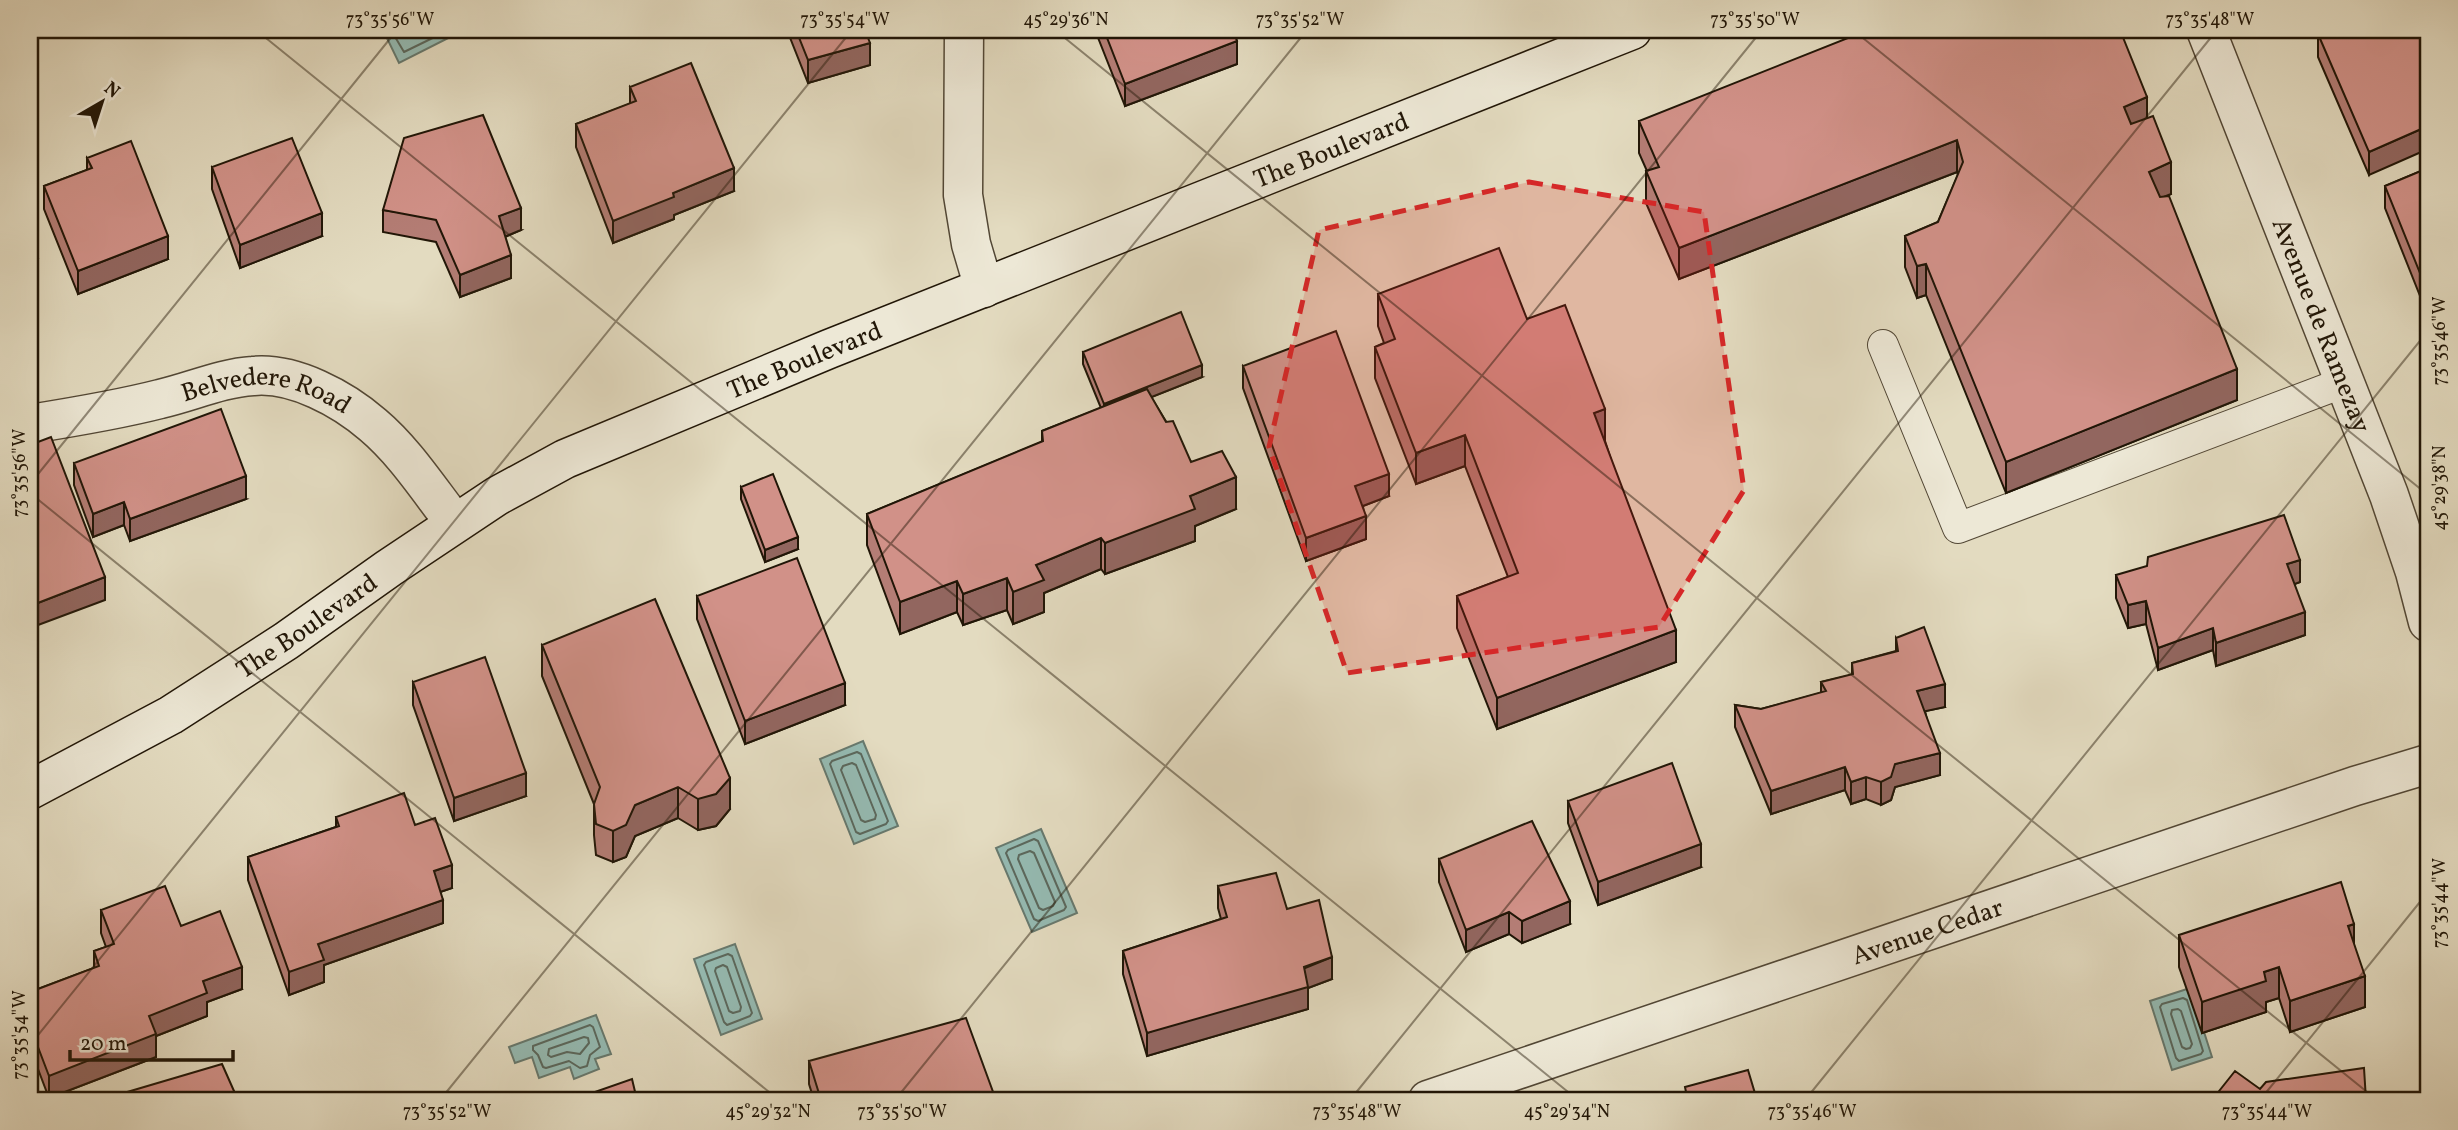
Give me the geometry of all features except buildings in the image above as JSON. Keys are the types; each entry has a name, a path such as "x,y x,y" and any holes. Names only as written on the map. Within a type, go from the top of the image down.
{"street":[{"path":"964,30 962,195 971,244 984,288"},
{"name":"The Boulevard","path":"30,790 171,715 242,670 455,523 529,477 598,444 1632,30"},
{"name":"Avenue de Ramezay","path":"2206,30 2404,536 2428,622"},
{"name":"Belvedere Road","path":"30,424 122,408 246,376 279,378 318,391 374,425 397,449 455,523"},
{"name":"Avenue Cedar","path":"1428,1100 2355,786 2428,764"}],"lane":[{"path":"1883,345 1958,528 2345,382"}],"highlighted area":[{"path":"1529,182 1704,212 1744,490 1659,627 1347,673 1269,447 1319,230"}],"water":[{"path":"383,30 464,30 399,63"},
{"path":"863,741 898,826 854,844 820,759"},
{"path":"1041,829 1077,913 1032,932 996,848"},
{"path":"735,944 762,1019 721,1035 694,959"},
{"path":"2190,988 2212,1057 2172,1070 2150,1001"},
{"path":"596,1015 611,1054 595,1059 599,1069 574,1079 570,1067 539,1078 532,1057 515,1063 509,1047"}]}
